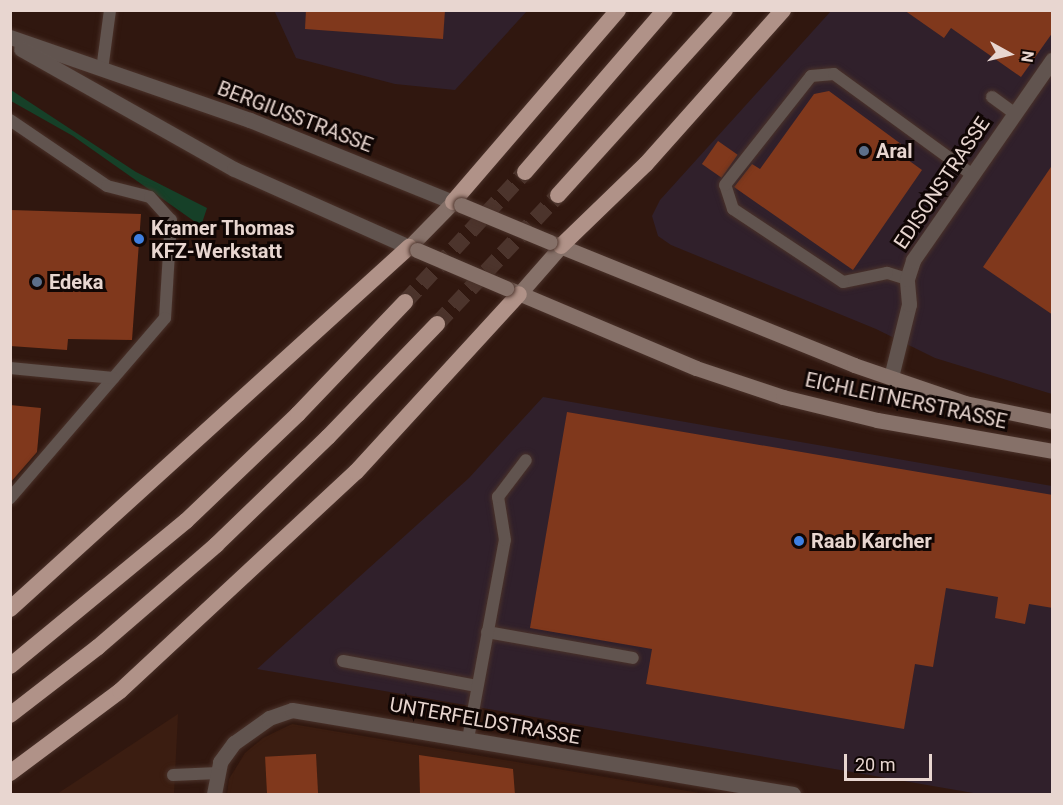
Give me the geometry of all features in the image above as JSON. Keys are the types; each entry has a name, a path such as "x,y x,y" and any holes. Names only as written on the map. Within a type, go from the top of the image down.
{"highway":[{"path":"457,204 618,10"},
{"path":"525,172 665,10"},
{"path":"558,195 724,10"},
{"path":"555,244 646,164 783,10"},
{"path":"10,609 413,249"},
{"path":"10,773 120,691 356,472 513,291"},
{"path":"10,666 186,520 298,414 405,302"},
{"path":"10,715 98,647 216,545 328,437 437,324"}],"main road":[{"name":"BERGIUSSTRASSE","path":"457,204 555,244"},
{"path":"457,204 413,249 513,291 555,244"},
{"name":"EICHLEITNERSTRASSE","path":"555,244 891,377 965,403 1053,421"},
{"name":"EICHLEITNERSTRASSE","path":"513,291 696,369 783,397 877,420 1053,451"}],"street":[{"name":"BERGIUSSTRASSE","path":"10,37 250,120 457,204"},
{"path":"10,43 234,169 413,249"},
{"name":"EDISONSTRASSE","path":"891,377 909,304 907,279 913,260 971,174 1053,60"},
{"name":"UNTERFELDSTRASSE","path":"214,795 218,773 234,743 269,718 292,710 793,795"}],"lane":[{"path":"102,70 111,10"},
{"path":"907,279 887,273 843,282 733,209 725,185 811,76 834,74 971,174"},
{"path":"992,97 1015,114"},
{"path":"10,120 107,186 150,197 171,220 165,318 10,498"},
{"path":"10,368 114,378"},
{"path":"468,739 505,540 498,497 526,460"},
{"path":"487,632 633,658"},
{"path":"343,661 477,686"},
{"path":"173,775 218,773"}],"shaded area":[{"path":"274,10 527,11 455,90 395,84 296,58"},
{"path":"831,11 1052,11 1052,394 935,358 876,329 671,245 658,236 652,216 660,200"},
{"path":"543,397 1052,486 1052,794 979,794 257,669 469,478"},
{"path":"178,714 174,794 57,794"},
{"path":"292,724 705,794 227,794 229,779 245,753 263,738"}],"green space":[{"path":"11,90 136,172 207,208 201,226 73,136 11,101"}],"building":[{"path":"306,10 445,10 443,39 305,29"},
{"path":"904,10 1053,10 1053,32 1021,77 951,28 944,38"},
{"path":"829,91 901,144 904,157 922,170 853,270 734,187 752,164 760,169 814,94"},
{"path":"718,141 738,155 722,178 702,164"},
{"path":"1053,164 1053,315 983,267"},
{"path":"10,210 141,214 132,340 68,339 67,350 10,346"},
{"path":"10,405 41,408 37,452 10,483"},
{"name":"Raab Karcher","path":"567,412 1053,495 1053,608 1029,604 1025,624 995,618 998,597 946,588 933,667 915,664 904,729 646,684 652,649 530,628"},
{"path":"316,754 318,794 267,794 265,757"},
{"path":"419,755 513,769 515,795 420,795"}],"tunnel":[{"path":"405,302 525,172"},
{"path":"437,324 558,195"}],"place":[{"name":"Aral","path":"864,151"},
{"name":"Kramer Thomas KFZ-Werkstatt","path":"139,239"},
{"name":"Edeka","path":"37,282"},
{"name":"Raab Karcher","path":"799,541"}]}
